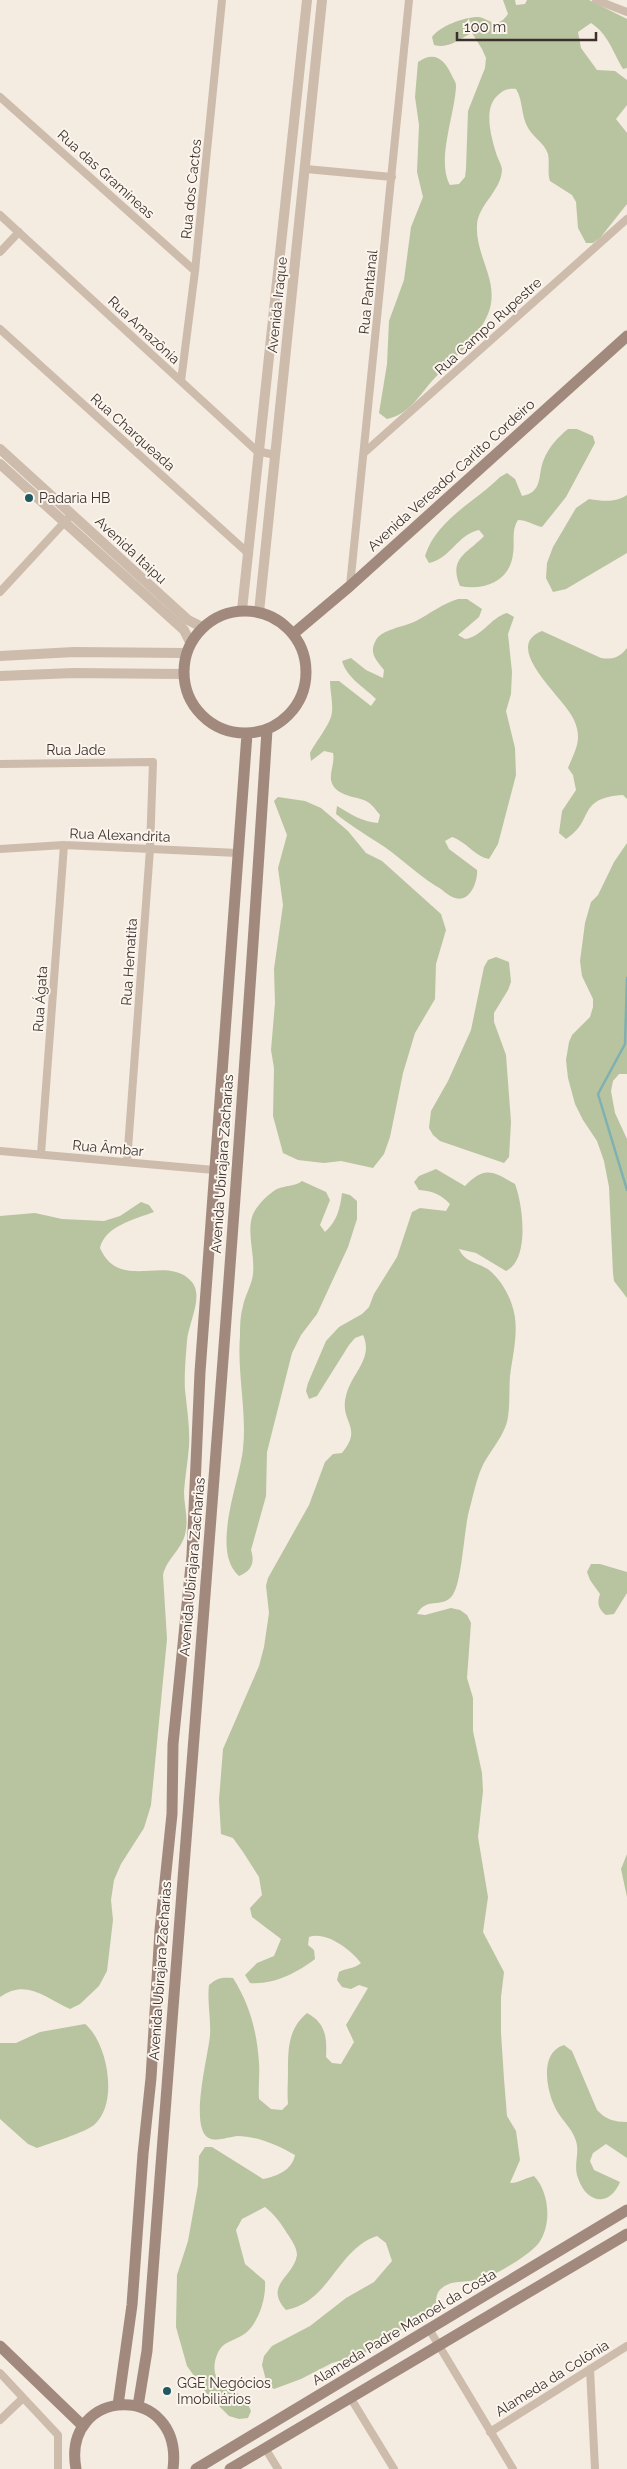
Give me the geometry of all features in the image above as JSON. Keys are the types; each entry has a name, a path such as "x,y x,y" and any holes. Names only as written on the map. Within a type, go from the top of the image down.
{"main road":[{"name":"Avenida Vereador Carlito Cordeiro","path":"293,634 350,586 627,336"},
{"path":"242,610 259,612 278,621 293,634 305,658 305,685 294,710 284,720 267,730 247,734 231,732 216,726 202,717 189,697 183,674 188,648 202,627 220,616 242,610"},
{"name":"Avenida Ubirajara Zacharias","path":"138,2406 147,2351 193,1739 208,1583 267,730"},
{"name":"Avenida Ubirajara Zacharias","path":"118,2404 132,2305 143,2154 151,2078 160,1930 172,1814 174,1744 192,1555 200,1372 247,734"},
{"name":"Alameda Padre Manoel da Costa","path":"196,2469 627,2210"},
{"path":"230,2469 627,2234"},
{"path":"0,2346 83,2426"},
{"path":"76,2469 74,2456 76,2440 83,2426 92,2416 104,2408 118,2404 138,2406 162,2420 174,2444 176,2467"}],"street":[{"name":"Rua dos Cactos","path":"181,381 195,271 222,0"},
{"name":"Avenida Iraque","path":"242,610 257,451 306,0"},
{"name":"Avenida Iraque","path":"259,612 306,169 321,0"},
{"name":"Rua Pantanal","path":"350,586 365,452 409,0"},
{"path":"596,0 627,12"},
{"name":"Rua das Gramíneas","path":"0,96 195,271"},
{"path":"306,169 392,177"},
{"name":"Rua Amazônia","path":"0,215 257,451"},
{"name":"Rua Campo Rupestre","path":"365,452 627,219"},
{"path":"0,252 19,232"},
{"name":"Rua Charqueada","path":"0,329 248,554"},
{"path":"257,451 275,455"},
{"path":"0,464 4,452"},
{"name":"Avenida Itaipu","path":"4,452 188,620 202,627"},
{"name":"Avenida Itaipu","path":"0,464 184,630 188,648"},
{"path":"0,592 72,514"},
{"path":"0,656 188,648"},
{"path":"0,676 73,673 183,674"},
{"name":"Rua Jade","path":"0,764 153,762"},
{"name":"Rua Hematita","path":"127,1162 150,849 153,762"},
{"name":"Rua Alexandrita","path":"0,849 64,845 238,853"},
{"name":"Rua Ágata","path":"41,1154 64,845"},
{"name":"Rua Âmbar","path":"0,1151 214,1170"},
{"path":"429,2329 513,2469"},
{"name":"Alameda da Colônia","path":"490,2432 627,2346"},
{"path":"590,2369 595,2469"},
{"path":"0,2373 58,2435 58,2469"},
{"path":"350,2397 394,2469"},
{"path":"0,2420 23,2398"},
{"path":"265,2448 278,2469"}],"green space":[{"path":"503,0 515,0 516,5 525,4 527,0 589,0 627,19 627,68 623,69 610,44 597,27 591,23 578,32 581,48 597,70 615,71 627,80 627,105 616,119 627,133 627,204 600,238 593,243 586,243 578,228 576,202 572,195 550,181 548,154 544,146 527,126 516,89 507,90 498,95 492,103 489,118 493,142 502,167 501,178 481,211 477,225 477,237 490,280 491,302 488,314 470,342 412,404 401,413 387,419 379,413 387,364 389,321 404,280 411,227 423,197 417,172 419,125 415,97 418,62 429,57 443,61 455,82 455,97 447,137 445,163 446,175 450,185 459,184 465,177 466,169 468,111 485,68 486,58 472,33 445,46 434,45 432,37 446,26 466,19 478,17 494,23 500,22 508,14"},
{"path":"568,429 577,429 593,436 595,443 566,497 542,527 518,520 515,528 514,550 511,563 501,577 494,582 478,587 460,586 456,569 458,562 484,536 479,530 465,536 443,557 429,563 425,556 430,543 438,532 457,512 500,477 507,473 515,479 522,496 534,491 539,482 546,455 554,442"},
{"path":"627,495 627,553 566,589 553,592 546,578 547,563 553,547 576,508 589,499 604,501 622,498"},
{"path":"458,599 467,599 482,609 479,617 458,635 465,639 476,635 501,615 507,613 514,617 508,634 512,672 511,694 506,711 515,748 516,775 498,844 489,859 479,855 457,839 452,837 445,841 449,849 477,870 472,890 460,899 447,894 385,847 336,814 337,806 352,815 378,823 380,815 368,802 346,795 336,789 331,780 333,753 324,751 311,761 310,753 331,717 330,681 339,681 371,706 376,699 352,677 342,661 351,658 366,670 383,678 384,670 373,654 373,646 378,638 387,631 416,621"},
{"path":"542,631 601,658 609,659 616,657 627,648 627,799 623,795 608,797 598,801 592,805 581,825 566,839 559,833 562,811 576,790 573,775 568,768 577,745 578,733 574,720 531,660 528,649 531,639"},
{"path":"278,797 305,801 321,808 348,831 366,853 382,861 441,914 446,930 436,964 435,999 415,1033 403,1073 390,1137 384,1154 373,1168 341,1161 324,1163 298,1160 283,1153 273,1116 274,1068 271,1050 275,1003 274,969 283,905 278,868 287,835 274,801"},
{"path":"627,843 627,1074 619,1074 613,1081 611,1091 615,1113 627,1139 627,1298 614,1281 609,1187 604,1161 597,1141 575,1104 568,1078 566,1060 572,1035 590,1017 593,1007 593,999 582,976 580,961 585,923 591,902 598,895 614,862"},
{"path":"496,957 509,962 511,982 494,1013 494,1022 506,1055 511,1122 509,1157 504,1163 440,1141 429,1128 431,1111 448,1081 471,1030 484,967 488,960"},
{"path":"436,1169 465,1186 478,1175 484,1173 500,1176 515,1184 522,1218 522,1244 519,1256 514,1265 506,1271 476,1253 459,1249 468,1260 485,1267 496,1277 506,1290 512,1305 516,1331 510,1376 509,1412 501,1437 485,1461 476,1483 467,1519 455,1590 448,1600 425,1605 417,1614 425,1615 451,1608 460,1610 467,1615 471,1623 467,1678 473,1698 473,1731 482,1773 483,1791 478,1837 488,1897 483,1932 504,1972 501,1997 501,2033 507,2116 516,2131 520,2160 510,2183 534,2176 546,2200 546,2228 538,2244 527,2254 483,2279 446,2285 438,2292 436,2309 361,2355 332,2363 301,2379 274,2389 267,2384 262,2365 264,2356 272,2346 310,2326 346,2298 374,2282 392,2261 386,2243 377,2236 363,2243 352,2252 313,2297 301,2305 286,2310 278,2294 282,2281 295,2263 297,2252 294,2245 285,2230 265,2207 242,2219 236,2230 245,2264 265,2281 264,2298 261,2310 253,2325 243,2335 225,2344 219,2350 214,2368 218,2380 240,2395 251,2411 248,2418 239,2419 229,2416 207,2394 187,2366 176,2327 177,2275 188,2241 198,2185 199,2156 205,2147 212,2147 263,2179 284,2172 291,2165 295,2155 260,2139 237,2136 211,2139 204,2134 200,2108 210,2035 209,1985 220,1978 233,1978 239,1988 248,2009 256,2040 259,2063 259,2099 271,2109 282,2110 288,2104 289,2047 296,2026 307,2013 318,2021 324,2032 326,2057 332,2063 341,2064 354,2042 346,2025 368,1988 359,1985 351,1989 342,1987 337,1980 339,1972 361,1963 351,1952 337,1942 316,1936 309,1937 308,1945 314,1950 315,1959 293,1973 276,1980 259,1983 250,1983 245,1975 257,1963 274,1956 281,1939 252,1917 250,1908 262,1895 259,1877 233,1838 221,1834 219,1800 223,1749 259,1666 264,1647 269,1613 266,1586 268,1578 309,1505 325,1462 333,1454 342,1453 351,1437 345,1405 346,1396 352,1380 364,1359 366,1344 363,1335 355,1338 349,1345 317,1396 309,1399 306,1391 308,1383 326,1341 339,1327 362,1314 369,1307 374,1294 397,1257 412,1212 420,1208 446,1211 450,1204 439,1195 419,1190 414,1182 419,1176"},
{"path":"302,1181 326,1192 330,1200 320,1225 325,1232 337,1214 342,1193 350,1195 357,1201 357,1219 348,1247 317,1314 301,1335 292,1353 267,1452 266,1496 251,1550 253,1558 250,1569 239,1576 231,1565 227,1550 227,1533 243,1449 244,1421 239,1350 241,1314 253,1274 252,1217 262,1201 270,1194 277,1189"},
{"path":"141,1202 149,1205 154,1212 114,1229 103,1240 100,1248 109,1261 119,1268 131,1271 170,1271 182,1274 192,1282 195,1288 196,1303 188,1334 185,1372 189,1452 184,1492 185,1536 168,1563 163,1575 167,1639 151,1805 144,1828 121,1864 114,1880 111,1900 113,1920 107,1971 99,1986 80,2004 70,2009 44,1995 27,1990 19,1989 0,1997 0,1216 35,1213 62,1219 104,1221 120,1216"},
{"path":"591,1564 600,1564 627,1572 627,1593 614,1614 606,1615 600,1608 598,1603 600,1594 587,1572"},
{"path":"627,1854 627,1897 621,1869"},
{"path":"85,2024 100,2045 108,2074 106,2103 102,2115 89,2128 37,2148 28,2144 0,2119 0,2043 16,2043 40,2032"},
{"path":"564,2045 572,2051 597,2110 603,2116 610,2119 627,2122 627,2158 606,2144 593,2153 590,2161 594,2170 620,2182 610,2196 604,2199 592,2197 586,2193 582,2186 577,2173 576,2141 572,2131 556,2110 551,2098 547,2080 548,2062 556,2049"}],"waterway":[{"path":"627,978 625,1044 598,1094 627,1190"}],"place":[{"name":"Padaria HB","path":"29,498"},
{"name":"GGE Negócios Imobiliários","path":"167,2391"}]}
